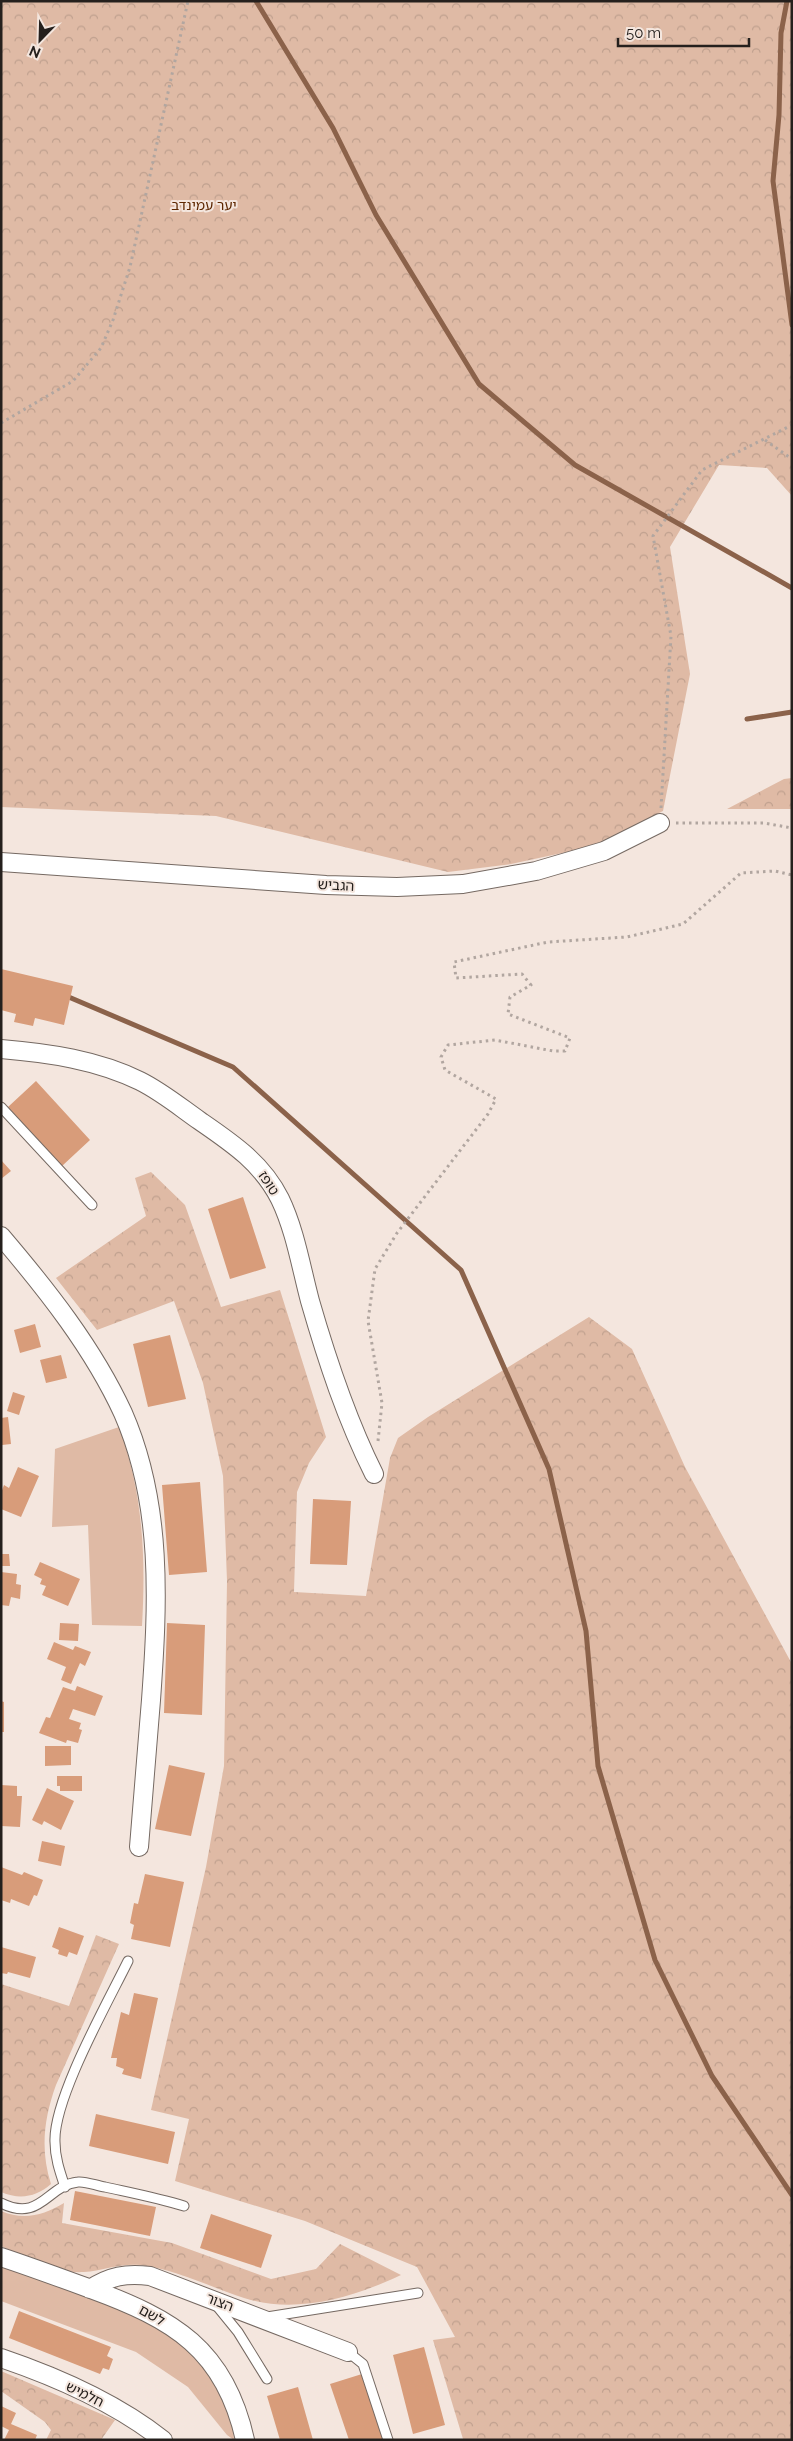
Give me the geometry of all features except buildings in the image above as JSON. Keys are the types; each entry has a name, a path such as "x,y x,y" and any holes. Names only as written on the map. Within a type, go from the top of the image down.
{"street":[{"name":"הגביש","path":"1,862 326,885 397,887 463,884 536,871 604,851 660,824"},
{"name":"טופז","path":"1,1050 66,1057 125,1074 172,1100 230,1141 257,1164 270,1182 285,1211 331,1370 352,1428 374,1474"},
{"path":"1,1236 58,1308 107,1382 123,1414 144,1479 154,1543 156,1606 140,1847"},
{"name":"לשם","path":"1,2257 132,2304 162,2319 188,2338 210,2360 227,2385 238,2412 244,2440"},
{"name":"הצור","path":"90,2289 114,2276 132,2274 150,2276 348,2352"},
{"name":"חלמיש","path":"1,2358 36,2370 112,2407 163,2440"}],"lane":[{"path":"1,1107 92,1205"},
{"path":"65,2186 57,2164 54,2140 58,2116 67,2090 128,1961"},
{"path":"1,2203 20,2210 30,2208 44,2202 65,2186 79,2182 158,2198 184,2206"},
{"path":"259,2318 418,2293"},
{"path":"210,2298 238,2332 267,2379"},
{"path":"348,2352 363,2364 388,2440"}],"path":[{"path":"1,423 73,381 101,348 113,320 130,267 188,1"},
{"path":"792,425 702,470 653,536 671,636 660,824 764,823 792,828"},
{"path":"765,440 792,460"},
{"path":"374,1474 382,1403 368,1321 375,1270 397,1233 488,1114 496,1100 445,1070 441,1057 448,1044 495,1040 565,1052 570,1038 508,1014 510,998 531,985 522,974 456,978 454,962 548,942 628,937 683,924 741,873 775,871 792,875"}],"green space":[{"name":"יער עמינדב","path":"1,1 792,1 792,496 767,468 719,465 670,547 690,674 663,811 590,847 511,864 448,872 216,816 1,807"},
{"path":"792,778 792,809 727,809 784,779"},
{"path":"151,1172 185,1205 221,1307 280,1290 326,1437 309,1463 297,1492 294,1592 366,1596 390,1458 398,1438 428,1417 589,1317 632,1349 685,1467 792,1664 792,2440 460,2440 463,2439 433,2340 455,2337 417,2267 305,2221 175,2181 189,2119 151,2110 206,1867 224,1766 227,1581 223,1476 203,1383 174,1301 97,1330 56,1278 146,1216 135,1178"},
{"path":"119,1427 133,1476 141,1525 143,1550 142,1626 92,1625 88,1525 52,1527 55,1449"},
{"path":"96,1935 119,1944 52,2097 45,2134 45,2159 51,2184 40,2192 28,2196 15,2196 1,2192 1,1984 69,2006"},
{"path":"64,2203 62,2223 172,2243 271,2279 316,2269 340,2244 401,2275 344,2296 304,2304 284,2305 244,2298 179,2274 153,2267 125,2265 84,2272 52,2268 1,2246 1,2211 18,2216 34,2215 49,2211"},
{"path":"1,2263 153,2319 210,2369 232,2413 234,2440 227,2435 188,2387 136,2352 1,2301"},
{"path":"1,2371 115,2420 101,2440 46,2440 51,2430 45,2422 1,2391"}],"waterway":[{"path":"256,1 333,128 376,215 479,384 575,465 792,588"},
{"path":"787,1 781,33 779,115 773,181 792,325"},
{"path":"747,719 792,712"},
{"path":"64,995 233,1067 461,1270 549,1469 586,1631 598,1766 655,1960 712,2076 792,2195"}]}
